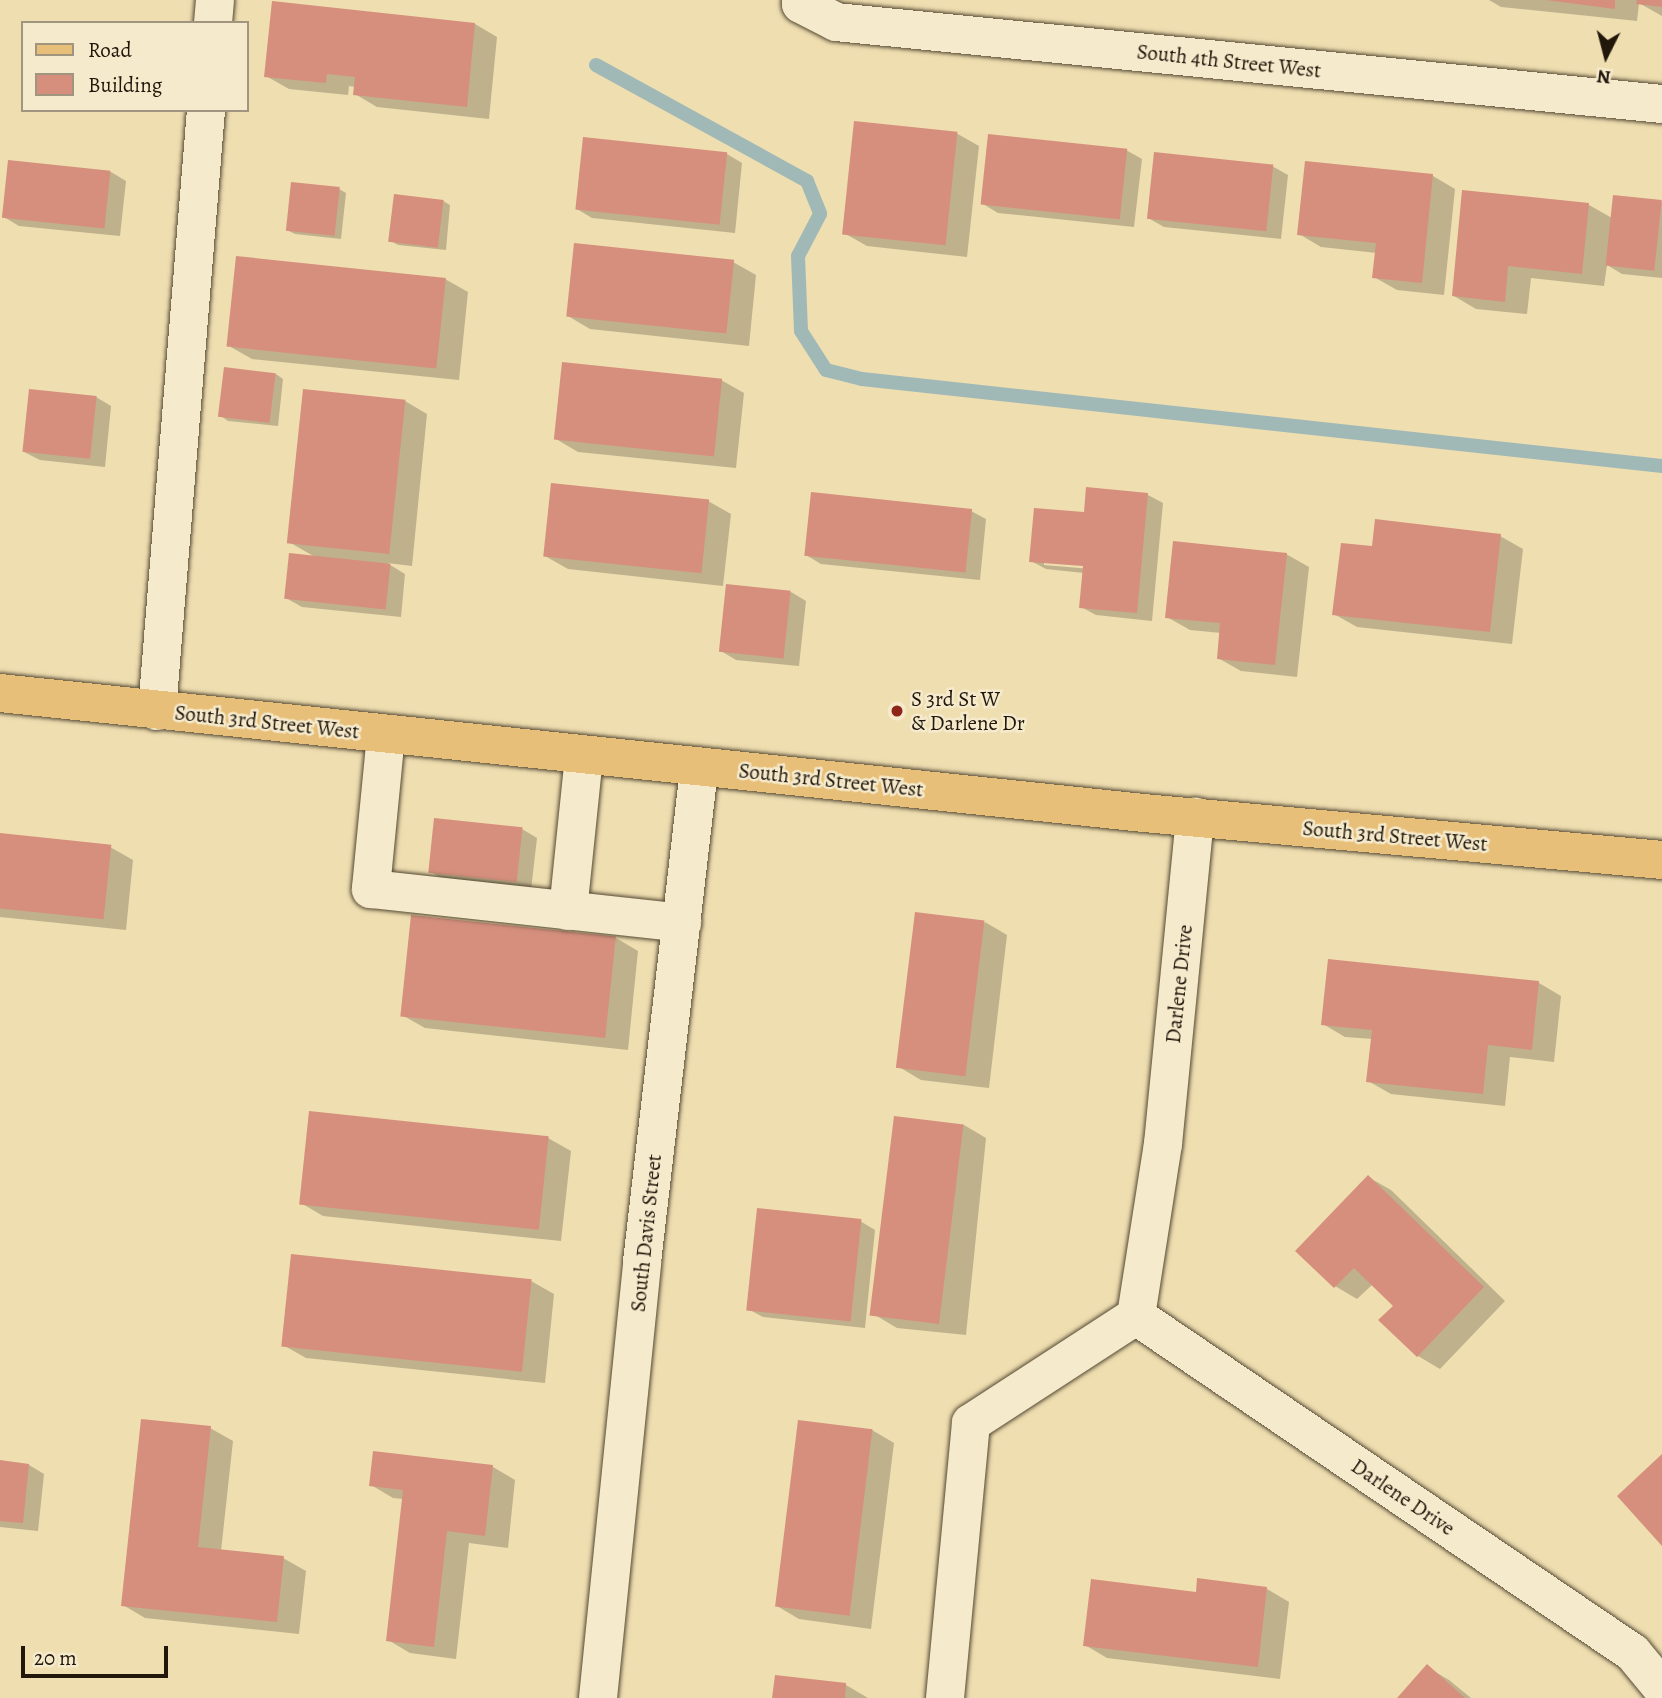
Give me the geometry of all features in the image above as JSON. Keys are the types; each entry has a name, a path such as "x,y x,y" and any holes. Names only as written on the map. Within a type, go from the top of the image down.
{"main road":[{"name":"South 3rd Street West","path":"0,693 699,768 1662,860"}],"street":[{"path":"213,21 215,0"},
{"name":"South 4th Street West","path":"801,2 836,22 1662,104"},
{"path":"157,710 206,112"},
{"path":"386,735 371,890 682,923"},
{"path":"569,911 584,755"},
{"name":"South Davis Street","path":"598,1698 642,1262 699,768"},
{"name":"Darlene Drive","path":"1195,817 1163,1144 1136,1316 1633,1653 1662,1688"},
{"path":"945,1698 971,1423 1136,1316"}],"building":[{"path":"1546,0 1615,0 1615,9"},
{"path":"1637,0 1662,0 1662,7 1636,4"},
{"path":"272,1 475,23 467,107 353,95 355,77 327,74 326,83 264,77"},
{"path":"854,121 957,132 946,245 842,234"},
{"path":"988,134 1127,149 1120,219 981,205"},
{"path":"583,137 727,152 720,225 575,210"},
{"path":"1154,152 1273,165 1266,231 1147,219"},
{"path":"8,160 110,171 104,228 2,218"},
{"path":"1305,161 1433,174 1422,283 1372,278 1376,243 1297,235"},
{"path":"291,182 340,187 335,236 286,231"},
{"path":"1462,190 1589,203 1582,274 1508,266 1505,302 1452,296"},
{"path":"394,194 444,200 438,248 388,242"},
{"path":"1613,195 1662,200 1654,271 1606,266"},
{"path":"574,243 734,260 726,333 566,317"},
{"path":"236,256 446,278 436,369 226,347"},
{"path":"562,362 722,379 714,456 554,440"},
{"path":"224,367 276,373 270,423 218,417"},
{"path":"29,389 97,396 90,459 22,452"},
{"path":"303,389 405,400 389,554 287,543"},
{"path":"551,483 709,500 701,573 543,557"},
{"path":"1086,487 1148,493 1137,613 1079,608 1083,566 1029,562 1034,508 1084,512"},
{"path":"811,492 972,509 965,573 804,556"},
{"path":"1375,519 1501,534 1490,632 1332,615 1341,543 1372,546"},
{"path":"1173,541 1287,553 1275,665 1217,659 1220,623 1165,618"},
{"path":"289,553 390,564 386,609 284,599"},
{"path":"726,584 791,591 784,658 719,652"},
{"path":"434,818 523,827 517,882 428,873"},
{"path":"0,833 111,845 104,919 0,908"},
{"path":"915,912 984,921 965,1076 896,1068"},
{"path":"411,915 616,937 605,1038 400,1016"},
{"path":"1328,959 1539,981 1532,1050 1488,1045 1483,1094 1366,1082 1372,1030 1321,1025"},
{"path":"309,1111 549,1136 539,1230 299,1204"},
{"path":"894,1116 963,1125 939,1324 870,1316"},
{"path":"1368,1175 1484,1287 1417,1357 1378,1320 1393,1306 1354,1268 1334,1288 1295,1251"},
{"path":"757,1208 861,1219 851,1321 746,1310"},
{"path":"291,1254 532,1279 522,1372 281,1346"},
{"path":"141,1419 211,1426 198,1547 284,1556 277,1622 121,1606"},
{"path":"798,1420 872,1429 850,1616 775,1607"},
{"path":"373,1451 493,1465 485,1536 447,1531 434,1647 386,1641 403,1490 369,1486"},
{"path":"1662,1454 1662,1546 1617,1496"},
{"path":"0,1460 29,1464 23,1523 0,1521"},
{"path":"1197,1578 1267,1587 1258,1667 1083,1646 1091,1579 1196,1592"},
{"path":"1427,1664 1465,1698 1397,1698"},
{"path":"775,1675 846,1683 845,1698 772,1698"}],"waterway":[{"path":"596,65 807,181 820,214 798,256 801,331 826,370 862,379 1662,466"}],"place":[{"name":"S 3rd St W & Darlene Dr","path":"897,711"}]}
